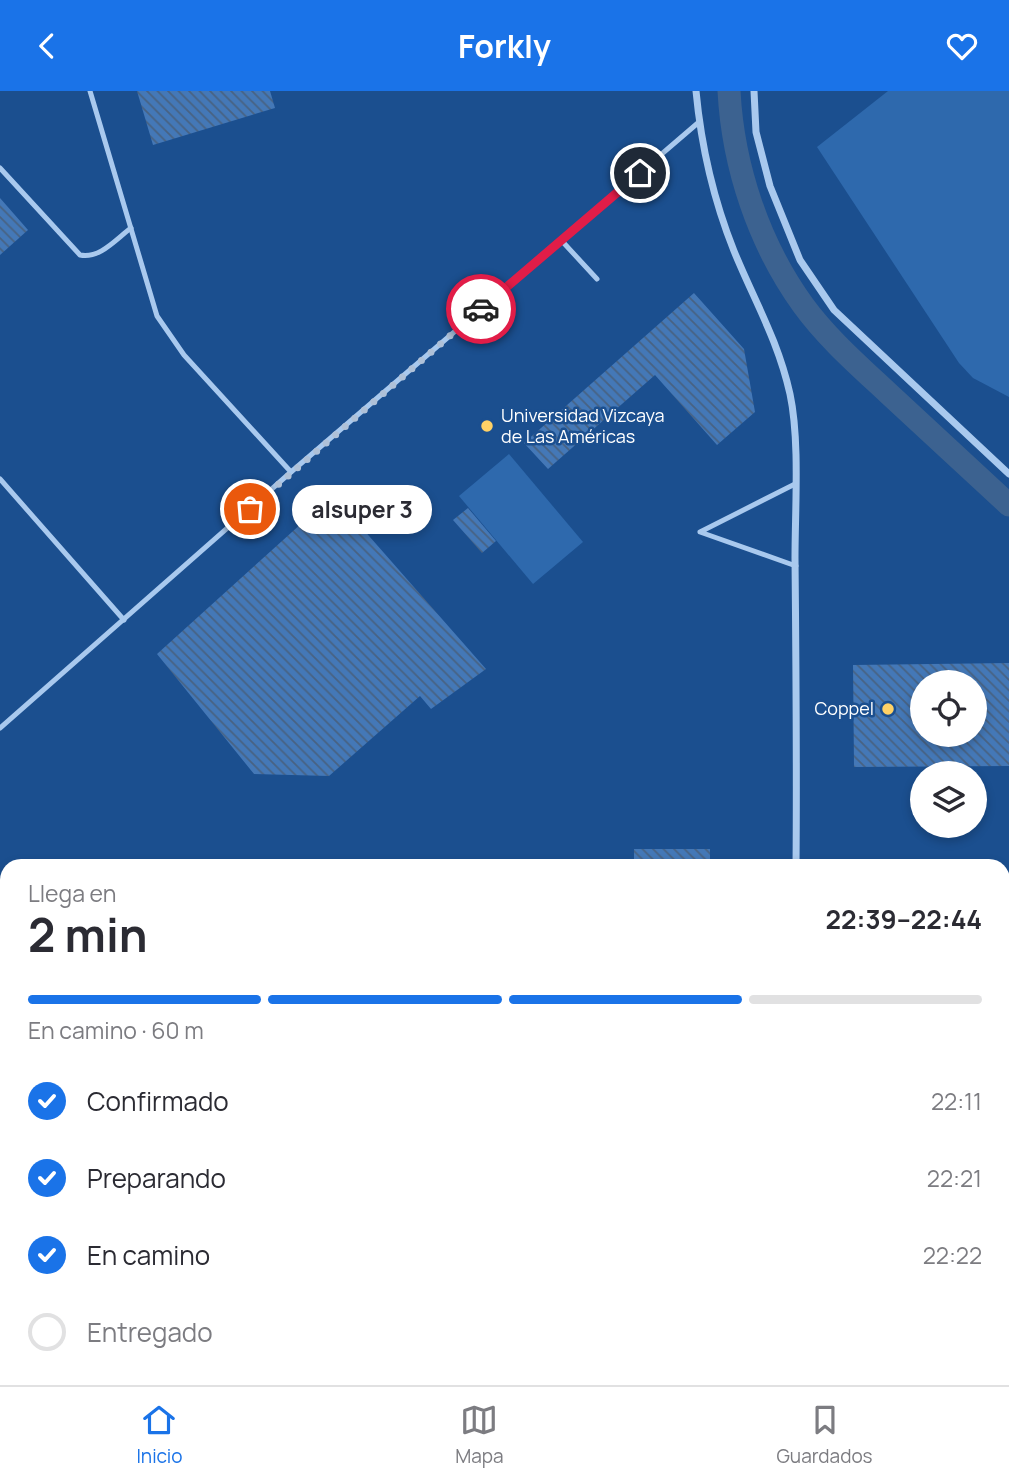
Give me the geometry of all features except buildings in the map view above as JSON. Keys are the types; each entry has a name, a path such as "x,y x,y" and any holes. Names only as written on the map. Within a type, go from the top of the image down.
{"street":[{"path":"696,91 699,122 719,206 734,250 768,323 791,396 796,566 796,859"},
{"path":"754,91 756,132 770,186 800,260 834,310 1009,474"}],"lane":[{"path":"90,91 157,316 184,355 292,472"},
{"path":"0,728 292,472 699,122"},
{"path":"0,167 80,255 99,253 131,228"},
{"path":"561,240 597,279"},
{"path":"0,479 124,620"},
{"path":"795,484 700,532 796,566"}],"shaded area":[{"path":"888,91 1009,91 1009,397 973,378 959,363 817,147"},
{"path":"509,454 583,542 533,584 459,496"}],"waterway":[{"path":"729,91 736,148 751,204 773,257 803,305 843,351 1009,505"}],"way so far":[{"path":"250,509 481,309"}],"place":[{"name":"Universidad Vizcaya de Las Américas","path":"487,426"},
{"name":"alsuper 3","path":"250,509"},
{"name":"Coppel","path":"888,709"}],"route":[{"path":"481,309 640,173"}]}
